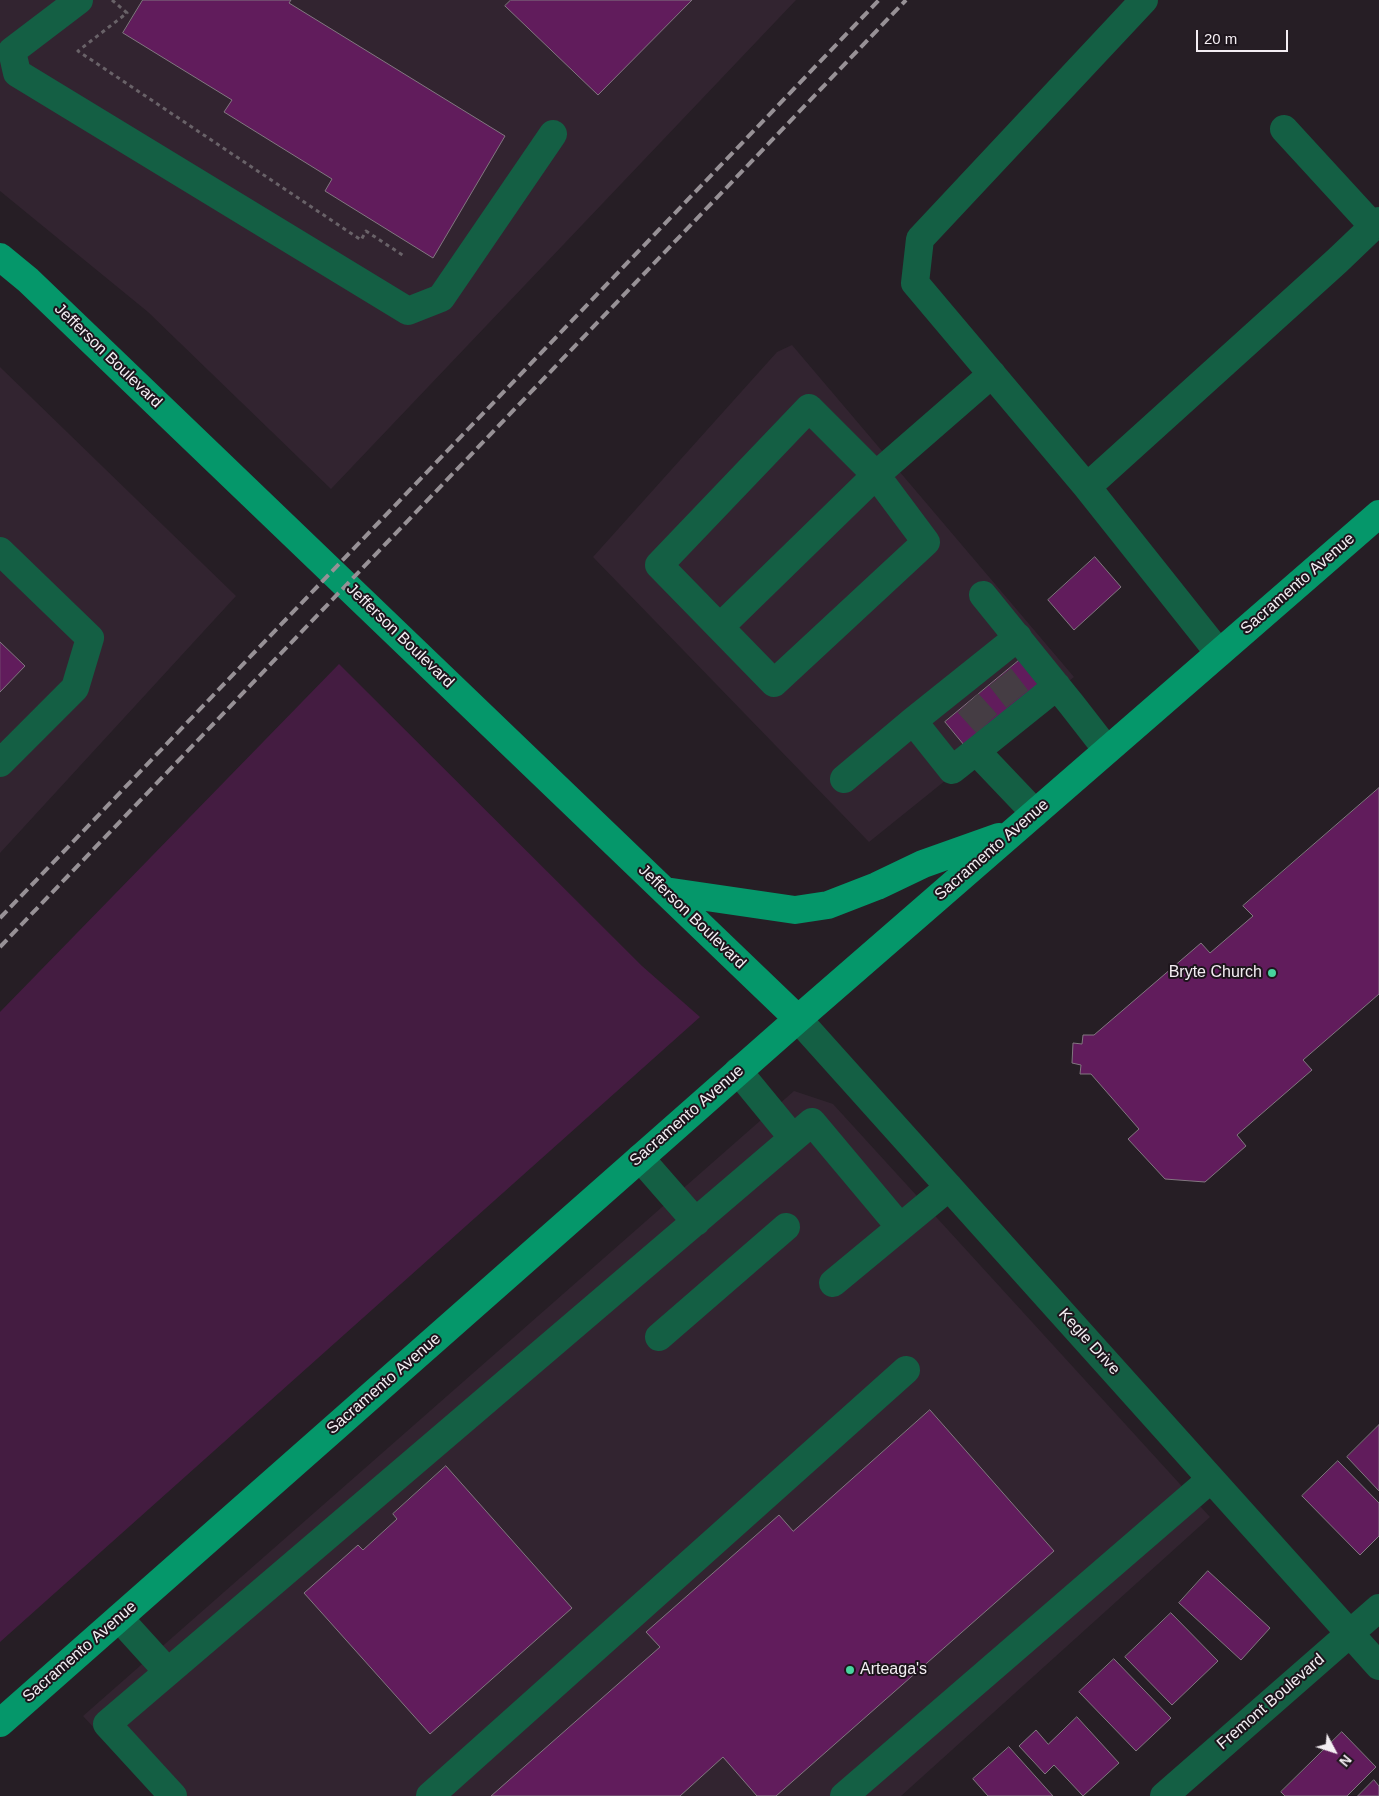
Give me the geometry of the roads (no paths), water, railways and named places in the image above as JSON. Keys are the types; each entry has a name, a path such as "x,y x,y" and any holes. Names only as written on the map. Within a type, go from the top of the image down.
{"main road":[{"name":"Jefferson Boulevard","path":"0,257 28,280 798,1019"},
{"name":"Sacramento Avenue","path":"0,1723 738,1071 1379,514"},
{"path":"665,891 795,910 828,905 877,886 923,864 1012,833"}],"street":[{"path":"79,0 12,51 17,73 408,311 441,298 553,134"},
{"path":"1144,0 920,239 915,283 1087,487 1219,653"},
{"path":"1087,487 1337,261 1376,223 1284,129"},
{"path":"720,628 876,475 992,374"},
{"path":"809,408 876,475 926,542 774,683 659,565 809,408"},
{"path":"0,551 90,638 75,688 0,763"},
{"path":"983,596 1018,637 1107,750"},
{"path":"844,779 914,722 962,695 993,670 1018,637"},
{"path":"914,722 952,770 1023,705 1057,686"},
{"path":"986,737 1035,813"},
{"name":"Kegle Drive","path":"798,1019 1379,1666"},
{"path":"738,1071 794,1138"},
{"path":"173,1796 108,1724 812,1122 900,1227"},
{"path":"640,1158 696,1222"},
{"path":"833,1283 949,1187"},
{"path":"659,1337 786,1227"},
{"path":"430,1796 906,1370"},
{"path":"844,1796 1211,1479"},
{"name":"Fremont Boulevard","path":"1164,1796 1379,1608"},
{"path":"119,1618 168,1672"}],"tunnel":[{"path":"1000,677 1018,700"},
{"path":"968,703 988,725"}],"railway":[{"path":"0,918 879,0"},
{"path":"0,947 906,0"}],"place":[{"name":"Bryte Church","path":"1272,973"},
{"name":"Arteaga's","path":"850,1670"}]}
